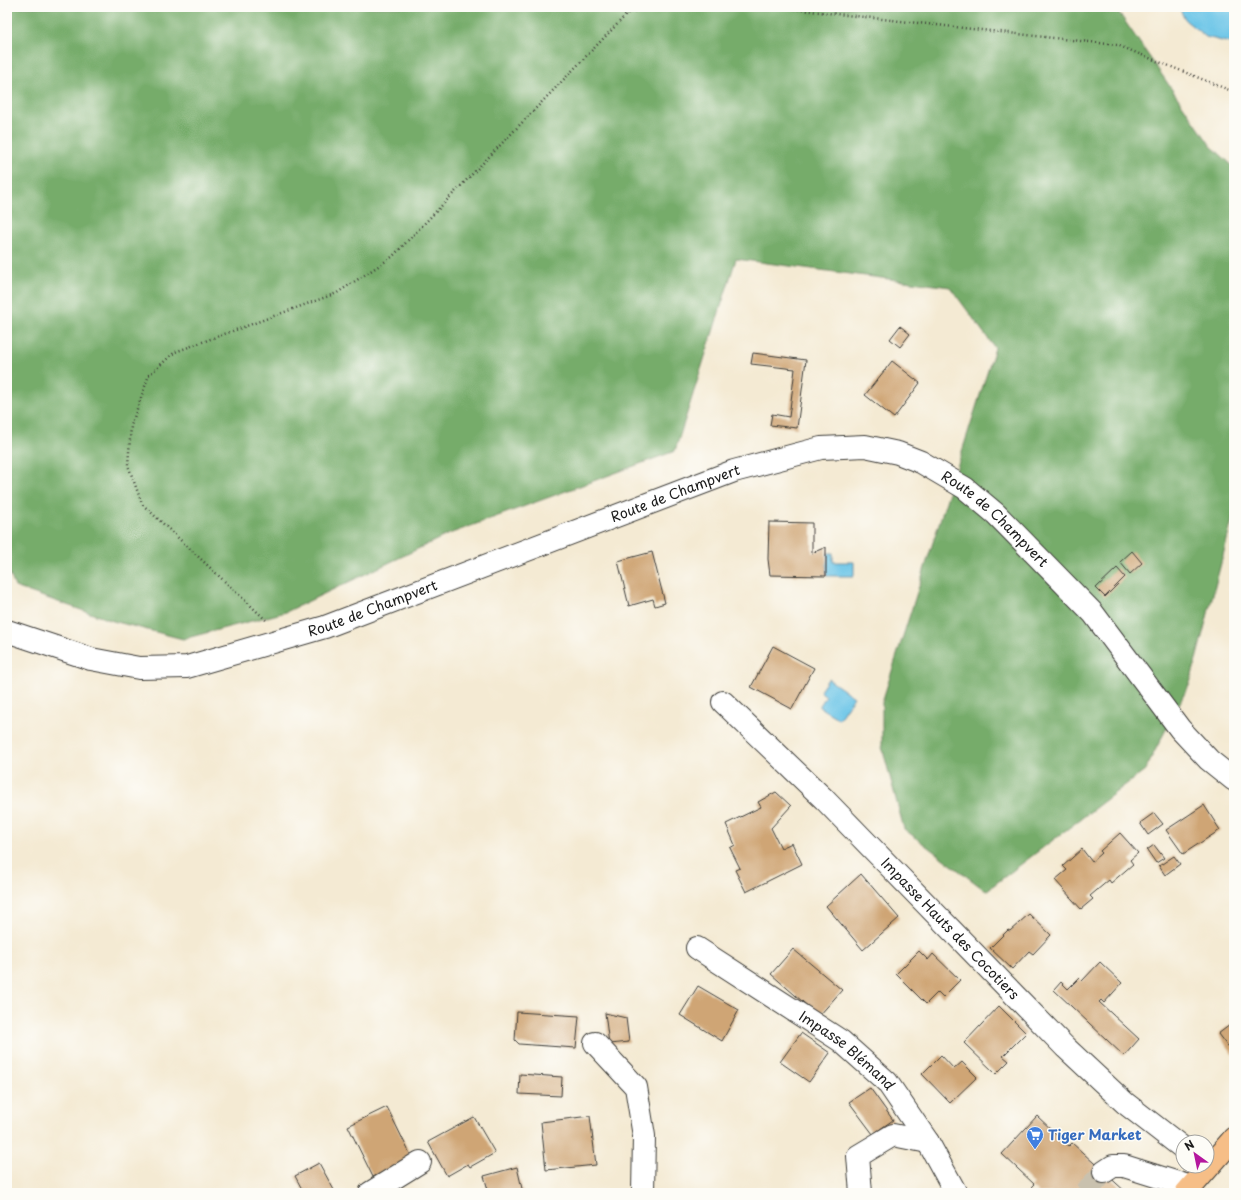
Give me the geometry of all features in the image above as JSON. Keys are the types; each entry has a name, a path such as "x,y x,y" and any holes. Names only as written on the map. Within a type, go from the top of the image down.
{"main road":[{"path":"1215,1158 1234,1138"},
{"path":"1189,1190 1202,1174"}],"street":[{"name":"Route de Champvert","path":"7,631 91,659 139,668 187,667 325,627 734,471 821,448 865,446 898,453 922,462 965,488 996,514 1093,613 1180,729 1209,760 1234,780"},
{"name":"Impasse Hauts des Cocotiers","path":"723,702 830,805 1065,1047 1125,1103 1175,1142"},
{"name":"Impasse Blémand","path":"697,948 841,1041 887,1082 928,1142 956,1193"},
{"path":"595,1043 636,1087 644,1136 643,1193"},
{"path":"861,1193 858,1156 893,1135 928,1142"},
{"path":"370,1193 420,1162"},
{"path":"1104,1172 1113,1166 1124,1166 1189,1190"}],"path":[{"path":"285,638 142,504 128,465 131,426 149,375 175,352 337,293 392,257 633,7"},
{"path":"629,12 655,7"},
{"path":"774,7 1117,45 1234,92"}],"green space":[{"path":"7,7 1115,7 1211,146 1234,167 1234,513 1190,683 1145,770 986,891 904,829 882,747 882,702 995,348 950,287 736,259 675,451 449,534 286,612 183,639 113,621 15,587 7,567"}],"water":[{"path":"1179,7 1234,7 1234,44 1206,37 1185,20"},
{"path":"828,553 833,553 833,562 854,562 854,576 826,576"},
{"path":"828,679 854,697 839,719 819,707 826,696 820,691"}],"building":[{"path":"900,326 910,334 900,347 890,339"},
{"path":"753,353 806,360 797,428 770,425 772,414 789,417 795,369 751,364"},
{"path":"892,361 920,383 894,418 865,395"},
{"path":"769,522 812,523 812,553 826,547 826,576 770,575 768,559"},
{"path":"1132,551 1142,563 1130,574 1120,562"},
{"path":"652,552 665,603 655,606 653,599 629,606 618,561"},
{"path":"1117,568 1125,577 1105,597 1096,588"},
{"path":"773,646 814,668 792,709 751,687"},
{"path":"776,792 791,806 771,828 781,848 792,843 802,864 746,892 735,870 740,868 730,848 735,845 726,824 761,807 758,802"},
{"path":"1204,805 1220,830 1183,854 1166,830"},
{"path":"1154,813 1163,824 1148,835 1140,823"},
{"path":"1120,833 1138,853 1130,860 1133,864 1111,883 1109,880 1090,896 1093,899 1081,909 1055,880 1067,870 1063,866 1082,849 1092,862 1102,853 1100,851"},
{"path":"1154,845 1164,858 1156,863 1147,850"},
{"path":"1174,856 1180,864 1165,875 1159,866"},
{"path":"861,874 899,918 863,950 826,906"},
{"path":"1029,914 1051,935 1033,954 1029,951 1012,969 990,948 1008,930 1010,931"},
{"path":"793,949 842,990 819,1016 771,974"},
{"path":"919,951 928,960 933,954 960,980 943,997 938,992 926,1004 896,974"},
{"path":"1100,962 1122,983 1104,1003 1101,1000 1099,1002 1139,1039 1124,1056 1054,990 1061,982 1068,989 1079,978 1082,981"},
{"path":"698,986 739,1010 722,1041 680,1015"},
{"path":"999,1006 1026,1033 1003,1056 1009,1061 996,1074 964,1043"},
{"path":"517,1012 579,1016 576,1048 519,1044 515,1040"},
{"path":"605,1013 626,1018 629,1042 609,1044"},
{"path":"1234,1022 1234,1055 1218,1034"},
{"path":"801,1033 830,1053 809,1082 780,1062"},
{"path":"941,1055 954,1069 962,1062 977,1077 950,1103 922,1074"},
{"path":"520,1074 562,1077 561,1096 519,1094"},
{"path":"870,1088 893,1120 873,1134 849,1102"},
{"path":"387,1107 412,1158 373,1177 348,1126"},
{"path":"590,1116 596,1165 546,1170 541,1122"},
{"path":"1037,1116 1069,1146 1072,1143 1127,1193 1038,1193 1031,1187 1034,1184 1002,1154"},
{"path":"474,1117 495,1153 470,1167 468,1164 447,1176 428,1142"},
{"path":"319,1163 336,1193 304,1193 295,1176"},
{"path":"517,1167 523,1193 489,1193 484,1176"}],"tunnel":[{"path":"1085,1193 1104,1172"}],"place":[{"name":"Tiger Market","path":"1035,1150"}]}
